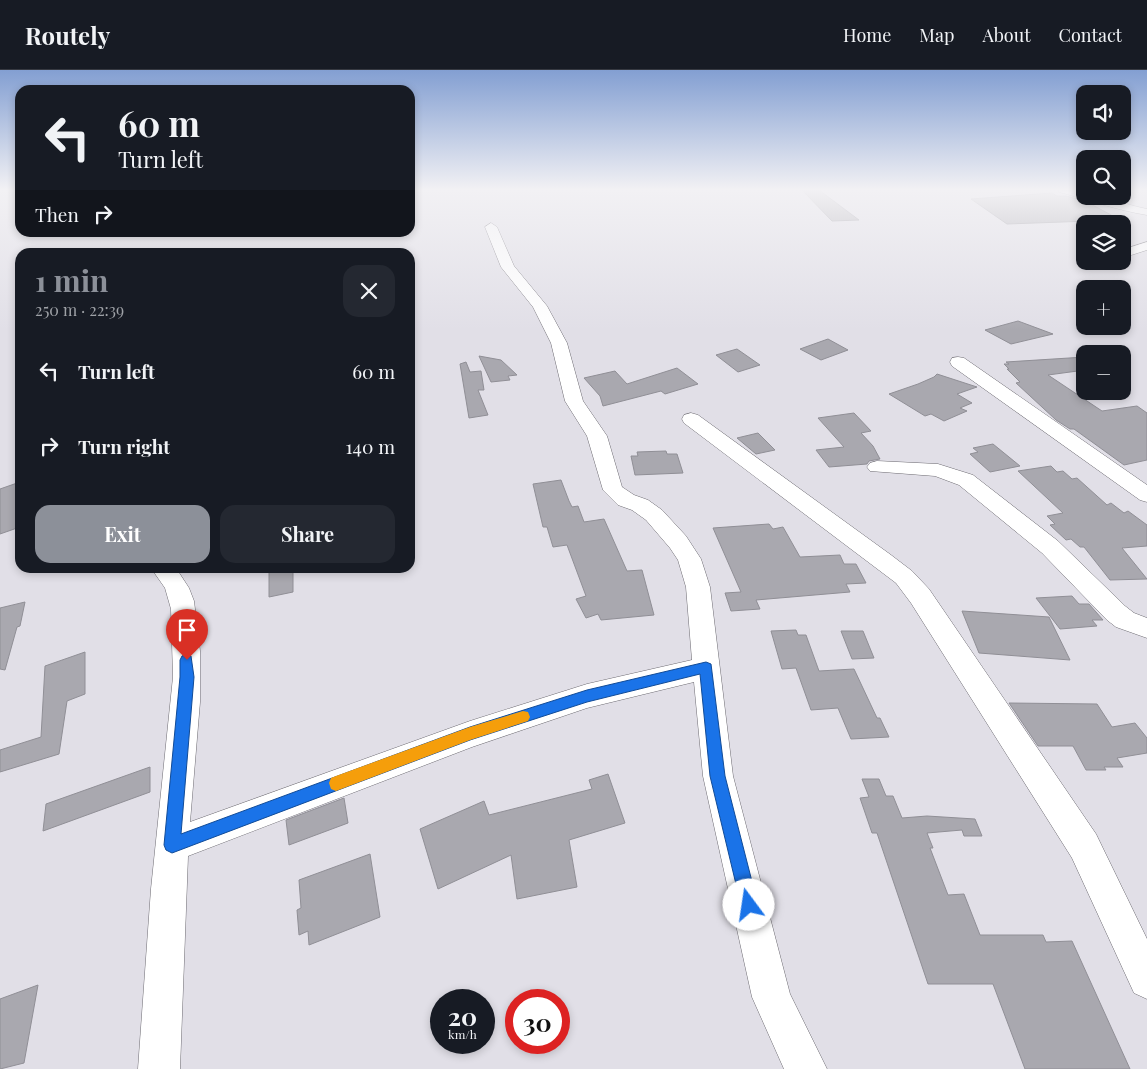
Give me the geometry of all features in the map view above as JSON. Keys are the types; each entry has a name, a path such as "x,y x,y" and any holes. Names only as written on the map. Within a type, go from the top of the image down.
{"street":[{"path":"495,237 508,267 540,306 559,343 574,401 597,436 613,490 626,500 640,505 654,515 678,542 689,559 698,587 718,776 771,997 784,1029 806,1069"},
{"path":"1131,251 1147,246"},
{"path":"958,362 1147,495"},
{"path":"690,419 904,577 920,596 1084,846 1147,980"},
{"path":"877,467 938,470 966,480 1050,547 1116,614 1125,620 1147,628"},
{"path":"159,1069 172,845 187,677 186,625 183,605 177,584 167,573"},
{"path":"172,845 470,734 587,696 706,668"}],"building":[{"path":"1018,321 1053,334 1011,344 985,330"},
{"path":"828,339 848,350 821,360 800,349"},
{"path":"737,349 760,365 738,372 716,355"},
{"path":"479,356 501,360 517,375 508,376 510,380 491,382"},
{"path":"1076,358 1076,371 1048,375 1076,394 1076,400 1086,400 1102,411 1137,406 1147,413 1147,460 1124,465 1074,429 1070,429 1056,420 1016,383 1020,382 1007,369 1009,369 1004,364 1009,364 1006,362"},
{"path":"466,362 470,372 481,371 484,390 478,390 488,415 469,418 460,364"},
{"path":"677,368 698,384 665,394 661,391 603,406 600,396 584,378 615,371 627,384"},
{"path":"937,374 977,387 957,394 972,403 960,408 967,411 944,421 931,414 925,416 889,394 918,384"},
{"path":"854,413 871,431 861,433 873,446 880,459 869,461 867,464 829,467 816,450 844,447 818,418"},
{"path":"758,433 775,450 756,454 737,438"},
{"path":"993,444 1020,466 990,472 970,454 978,452 973,448"},
{"path":"666,451 667,454 677,454 683,473 635,475 631,456 638,456 637,452"},
{"path":"1051,466 1057,472 1063,471 1072,479 1077,478 1107,505 1111,503 1124,513 1128,511 1147,525 1147,546 1122,548 1147,579 1110,580 1084,547 1080,547 1071,539 1066,540 1050,525 1055,524 1047,516 1063,513 1018,471"},
{"path":"561,480 572,507 578,506 584,522 604,519 627,571 642,570 654,615 601,620 598,614 586,618 576,599 586,596 567,545 553,547 547,527 543,527 533,484"},
{"path":"15,484 15,529 0,534 0,489"},
{"path":"769,524 773,529 783,527 800,557 840,555 844,564 856,564 866,583 846,584 850,592 756,600 760,609 731,611 725,593 741,592 713,528"},
{"path":"269,573 293,573 293,592 269,597"},
{"path":"1072,596 1079,604 1089,604 1103,620 1092,620 1097,626 1060,629 1036,598"},
{"path":"25,602 20,626 17,627 5,670 0,669 0,608"},
{"path":"962,611 1049,617 1070,660 979,653"},
{"path":"796,630 798,635 806,635 819,671 854,669 877,718 880,718 889,737 851,739 838,708 811,710 796,668 782,669 771,631"},
{"path":"841,631 863,631 874,658 852,659"},
{"path":"85,652 85,694 67,701 59,754 0,772 0,750 41,737 45,666"},
{"path":"1009,703 1097,704 1112,727 1135,723 1147,738 1147,753 1117,758 1123,767 1104,767 1106,770 1086,770 1073,746 1038,746"},
{"path":"150,767 150,792 43,831 46,804"},
{"path":"608,774 625,823 569,840 577,887 517,899 511,855 438,889 420,829 484,801 489,815 592,789 589,780"},
{"path":"862,779 879,779 886,796 893,796 902,818 927,816 975,819 982,836 964,836 962,830 927,833 933,848 930,848 948,895 964,894 980,935 1043,935 1046,942 1072,941 1130,1069 1025,1069 993,984 928,984 877,833 872,833 860,798 869,797"},
{"path":"344,798 348,823 289,845 286,820"},
{"path":"370,854 380,917 309,945 308,931 299,935 297,910 301,908 299,880"},
{"path":"38,985 24,1063 0,1069 0,999"}],"slow traffic":[{"path":"336,783 470,734 523,717"}],"route":[{"path":"187,660 172,845 470,734 587,696 706,668 718,776 749,905"}]}
